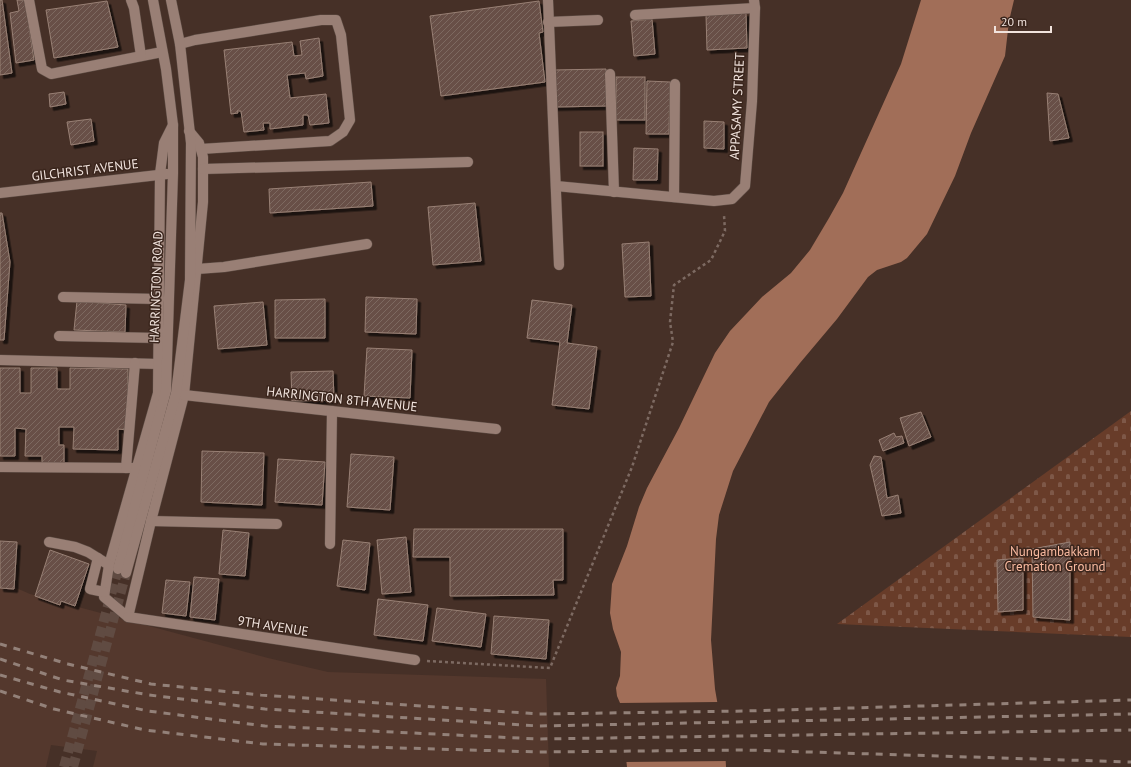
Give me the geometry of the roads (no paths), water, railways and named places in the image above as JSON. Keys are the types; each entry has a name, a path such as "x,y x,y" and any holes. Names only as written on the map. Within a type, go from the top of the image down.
{"street":[{"path":"29,0 42,69 51,74 162,52"},
{"path":"131,0 134,8 140,56"},
{"name":"HARRINGTON ROAD","path":"118,569 166,391 173,173 173,125 153,0"},
{"path":"171,0 180,44 189,130 191,143 190,280 176,393 118,569 104,592 104,597 128,617 184,394 203,202 203,157 199,143 189,130"},
{"path":"548,0 559,265"},
{"path":"634,15 754,4"},
{"name":"APPASAMY STREET","path":"674,197 714,201 732,199 745,186 752,101 754,4"},
{"path":"180,44 196,40 321,20 336,20 341,35 350,120 343,132 330,141 201,149"},
{"path":"548,22 598,20"},
{"path":"610,74 614,192"},
{"path":"556,186 674,197 675,84"},
{"path":"131,468 158,393 160,174 164,143 173,125"},
{"path":"203,169 468,162"},
{"name":"GILCHRIST AVENUE","path":"0,193 173,173"},
{"path":"197,269 224,267 367,244"},
{"path":"63,297 159,299"},
{"path":"59,336 159,338"},
{"path":"0,360 158,364"},
{"path":"118,569 131,468 135,363"},
{"name":"HARRINGTON 8TH AVENUE","path":"184,394 496,429"},
{"path":"330,544 332,411"},
{"path":"0,467 131,468"},
{"path":"151,521 277,524"},
{"path":"48,542 75,547 88,552 118,569"},
{"path":"98,558 90,589 104,592"},
{"name":"9TH AVENUE","path":"128,617 415,660"}],"tunnel":[{"path":"64,767 118,569"},
{"path":"73,767 126,573"}],"railway":[{"path":"0,644 68,664 151,684 261,695 539,714 745,711 1131,700"},
{"path":"0,659 63,680 149,695 265,709 539,726 1131,714"},
{"path":"0,675 60,692 148,711 265,726 539,739 1131,730"},
{"path":"0,691 54,709 145,730 263,744 539,752 745,750 1131,762"}],"park label":[{"name":"Nungambakkam Cremation Ground","path":"1055,558"}]}
